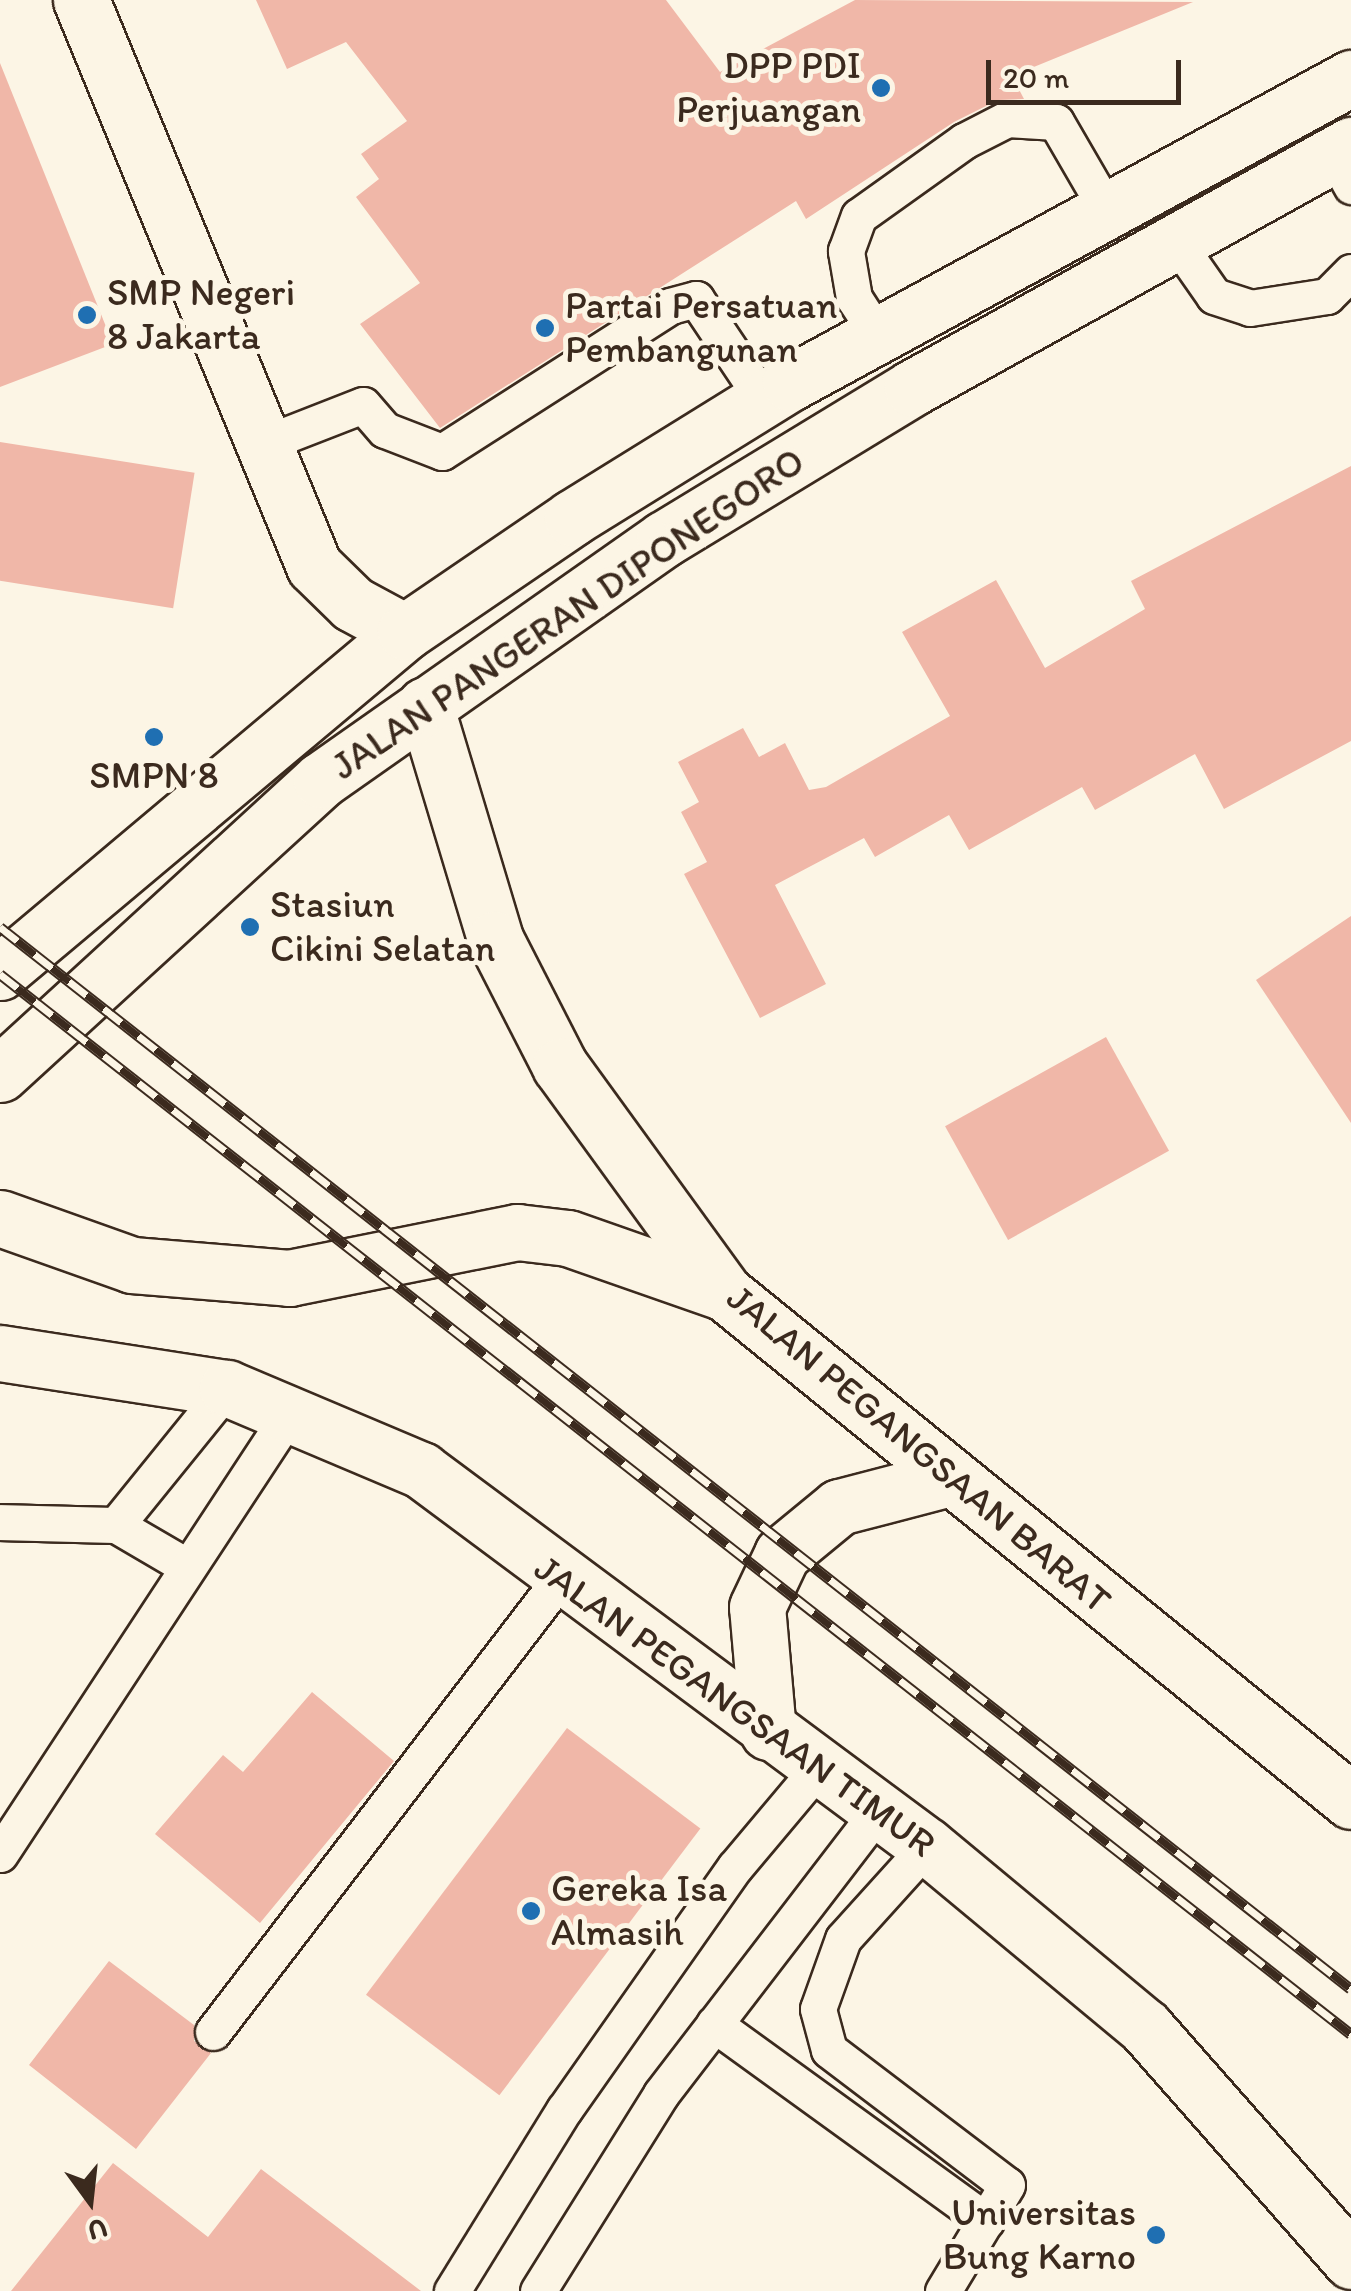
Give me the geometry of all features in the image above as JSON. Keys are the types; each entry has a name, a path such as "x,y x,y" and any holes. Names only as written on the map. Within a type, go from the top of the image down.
{"main road":[{"path":"81,0 314,566 353,604 405,632"},
{"name":"JALAN PANGERAN DIPONEGORO","path":"0,972 405,632 763,399 1351,78"},
{"name":"JALAN PANGERAN DIPONEGORO","path":"0,1074 321,780 664,539 912,388 1175,240 1345,161"},
{"path":"878,334 912,388"},
{"name":"JALAN PEGANGSAAN BARAT","path":"425,705 495,939 552,1052 725,1293 1351,1800"},
{"path":"0,1218 132,1265 290,1278 518,1232 568,1238 725,1293"},
{"name":"JALAN PEGANGSAAN TIMUR","path":"0,1353 227,1388 420,1470 560,1580 927,1846 1145,2027 1351,2261"},
{"path":"768,1732 758,1607 782,1554 840,1507 950,1478"}],"lane":[{"path":"878,334 854,298 848,262 859,216 964,141 1007,119 1056,122 1106,210"},
{"path":"1175,240 1214,296 1250,308 1327,296 1351,272"},
{"path":"263,444 363,405 384,430 442,452 670,306 696,299 763,399"},
{"path":"116,1526 227,1388"},
{"path":"0,1854 289,1414"},
{"path":"0,1522 116,1526 188,1567"},
{"path":"213,2032 560,1580"},
{"path":"452,2291 621,2029 735,1867 819,1767"},
{"path":"538,2291 714,2024 879,1810"},
{"path":"927,1846 843,1939 818,2009 829,2050 1006,2185 944,2291"},
{"path":"714,2024 986,2221"}],"building":[{"path":"256,0 666,0 720,72 855,0 1193,2 1012,76 1024,99 998,100 954,122 806,219 796,201 440,428 360,324 420,283 356,197 379,179 361,154 407,121 346,42 287,69"},
{"path":"0,63 113,344 0,387"},
{"path":"0,442 195,473 173,608 0,581"},
{"path":"1351,466 1351,741 1224,809 1195,754 1095,810 1082,787 969,850 949,815 875,857 864,838 775,885 826,984 760,1018 684,874 707,862 681,812 699,802 678,762 743,728 759,757 785,743 809,790 826,787 950,716 902,632 996,580 1045,668 1145,609 1131,581"},
{"path":"1351,916 1351,1123 1256,980"},
{"path":"1106,1037 1169,1151 1008,1240 945,1126"},
{"path":"312,1692 394,1761 260,1923 155,1834 223,1755 243,1772"},
{"name":"Gereka Isa Almasih","path":"567,1728 700,1829 499,2095 366,1995"},
{"path":"109,1961 194,2025 194,2041 211,2053 136,2149 29,2065"},
{"path":"113,2163 208,2237 261,2169 421,2291 11,2291"}],"railway":[{"path":"0,927 1351,1989"},
{"path":"0,974 1351,2034"}],"place":[{"name":"DPP PDI Perjuangan","path":"881,88"},
{"name":"SMP Negeri 8 Jakarta","path":"87,315"},
{"name":"Partai Persatuan Pembangunan","path":"545,328"},
{"name":"SMPN 8","path":"154,737"},
{"name":"Stasiun Cikini Selatan","path":"250,927"},
{"name":"Gereka Isa Almasih","path":"531,1911"},
{"name":"Universitas Bung Karno","path":"1156,2235"}]}
